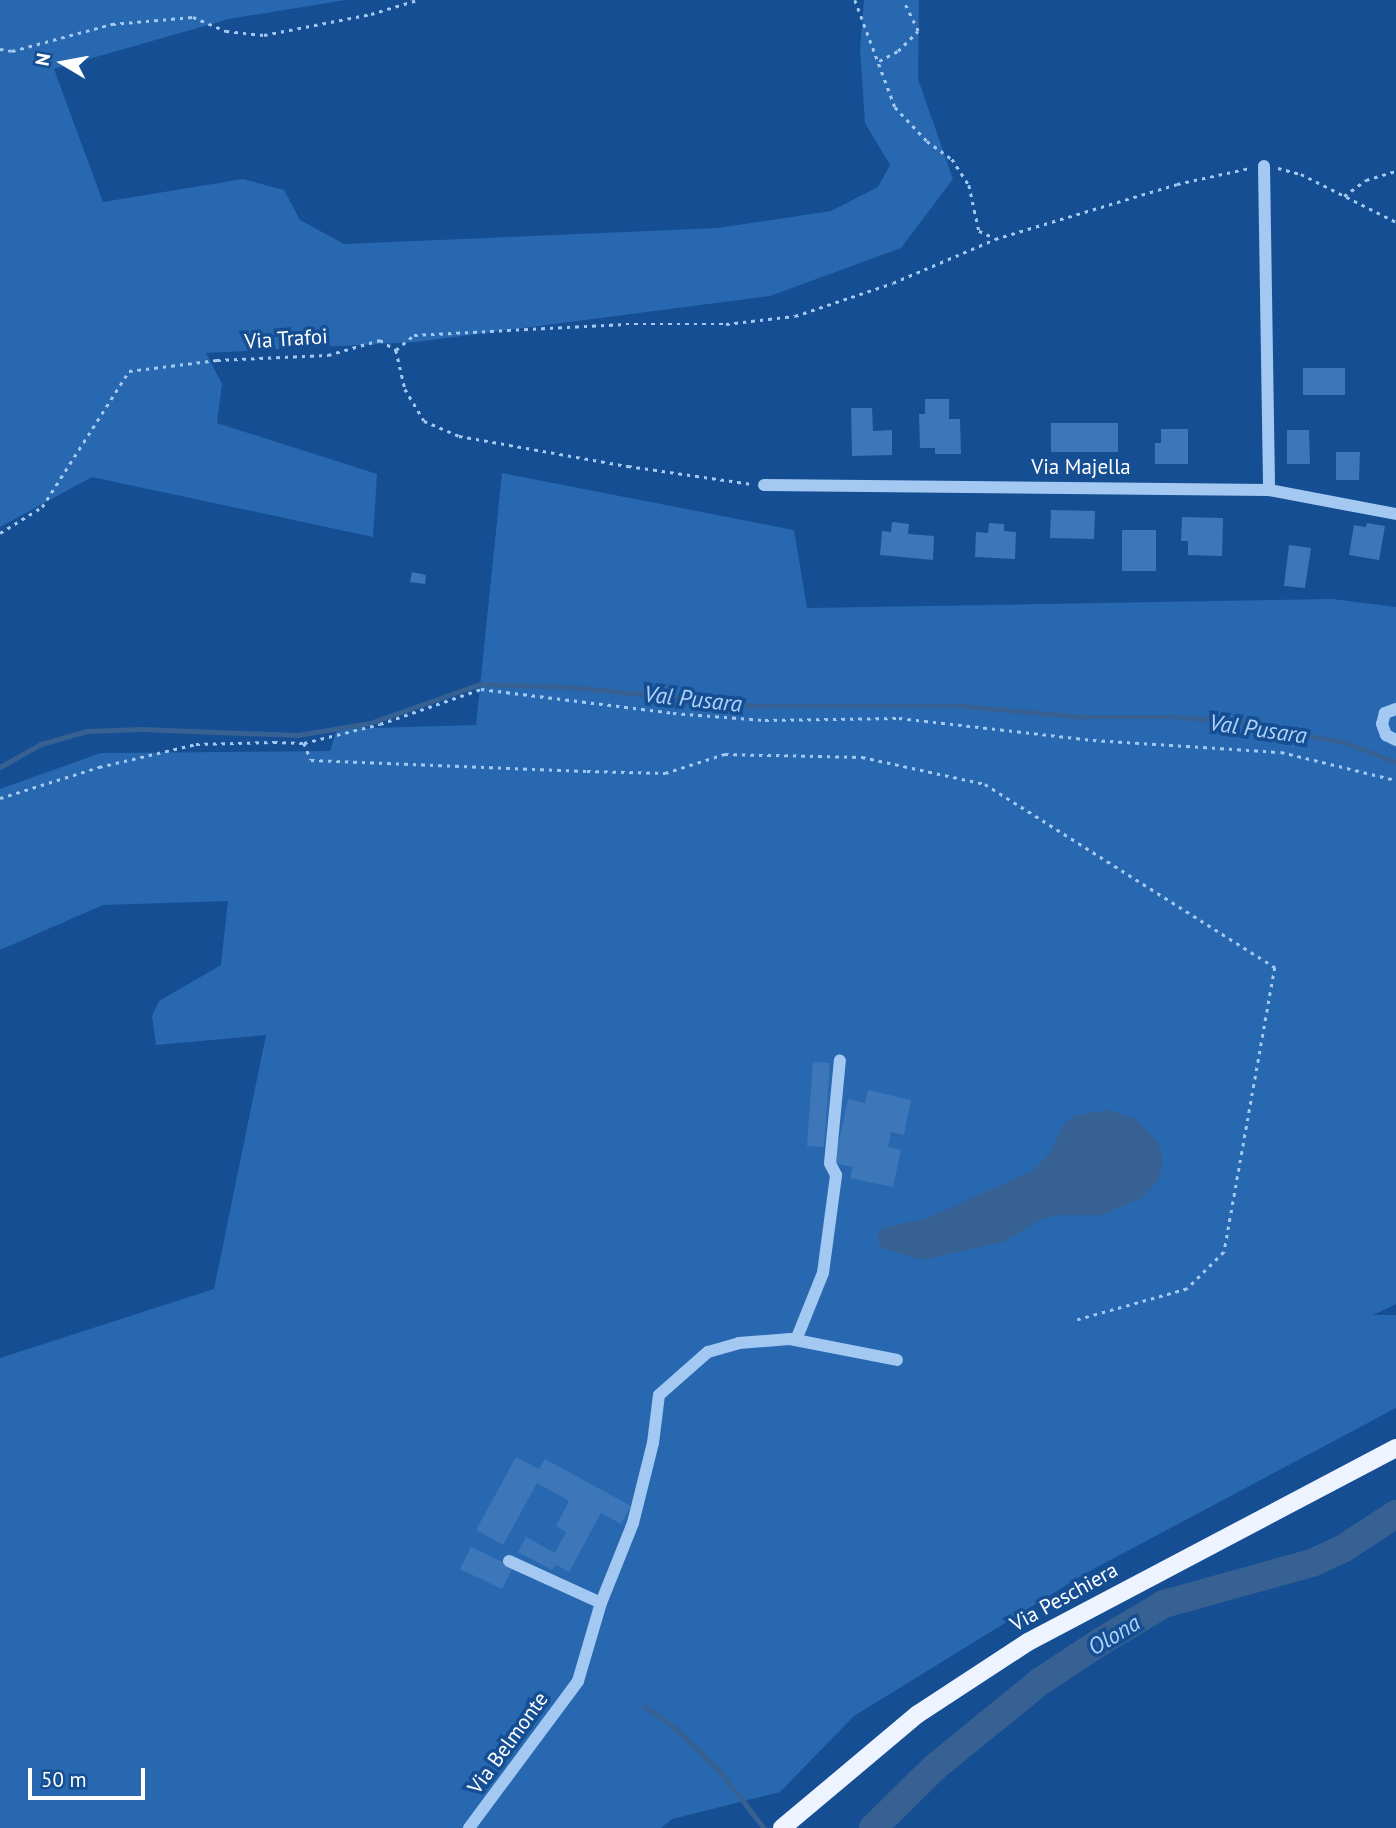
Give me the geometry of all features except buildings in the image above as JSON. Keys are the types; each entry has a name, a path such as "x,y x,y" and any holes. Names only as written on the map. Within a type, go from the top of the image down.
{"main road":[{"name":"Via Peschiera","path":"782,1828 918,1714 1028,1642 1396,1448"}],"street":[{"path":"1264,166 1269,490"},
{"name":"Via Majella","path":"764,485 1269,490 1396,514"},
{"path":"1396,709 1385,713 1382,724 1386,734 1396,740"},
{"path":"796,1340 823,1273 836,1175 830,1163 840,1060"},
{"path":"509,1561 601,1603 633,1523 653,1443 659,1395 708,1352 739,1343 796,1340 897,1360"},
{"name":"Via Belmonte","path":"469,1828 578,1681 601,1603"}],"path":[{"path":"0,49 12,51 112,24 193,17 226,31 264,35 370,14 417,0"},
{"path":"855,0 895,107 927,141 952,159 969,185 979,231 995,239"},
{"path":"879,61 898,51 918,31 903,0"},
{"path":"764,485 628,466 459,436 424,421 405,388 396,350 414,335 626,324 726,324 795,316 893,283 995,239 1177,184 1264,166 1301,174 1396,222"},
{"path":"1344,196 1366,180 1396,171"},
{"name":"Via Trafoi","path":"0,533 43,507 129,371 217,360 328,355 380,340 396,350"},
{"path":"0,798 99,767 196,744 304,743 380,724 481,689 673,713 765,720 899,718 1093,740 1281,752 1396,780"},
{"path":"304,743 311,760 664,773 725,754 862,757 985,784 1275,967 1261,1058 1224,1252 1187,1289 1077,1320"}],"shaded area":[{"path":"0,0 345,0 229,19 54,69 103,202 243,179 284,190 300,220 344,244 718,228 831,211 878,187 890,165 865,123 860,49 864,0 919,0 918,79 953,179 901,248 770,296 416,342 206,353 222,384 217,423 377,474 373,537 92,477 0,527"},
{"path":"502,473 794,530 807,608 1332,599 1396,607 1396,1304 1373,1315 1396,1315 1396,1408 1086,1573 854,1716 780,1792 672,1819 661,1828 0,1828 0,1358 214,1289 266,1035 156,1045 152,1016 159,1001 221,965 228,901 103,905 0,950 0,789 101,753 330,751 337,729 476,725"},
{"path":"1108,1110 1136,1119 1159,1144 1163,1163 1159,1180 1143,1197 1103,1215 1056,1215 1040,1220 1004,1242 922,1260 881,1248 878,1232 885,1227 925,1219 1034,1170 1051,1151 1064,1124 1076,1115"}],"waterway":[{"name":"Val Pusara","path":"0,767 41,744 87,731 141,729 298,735 370,723 480,684 571,687 760,706 964,706 1082,717 1178,717 1226,721 1344,742 1396,762"},
{"name":"Olona","path":"873,1828 935,1767 1041,1681 1100,1642 1164,1604 1312,1563 1344,1548 1396,1514"},
{"path":"644,1706 675,1728 720,1771 764,1828"}]}
